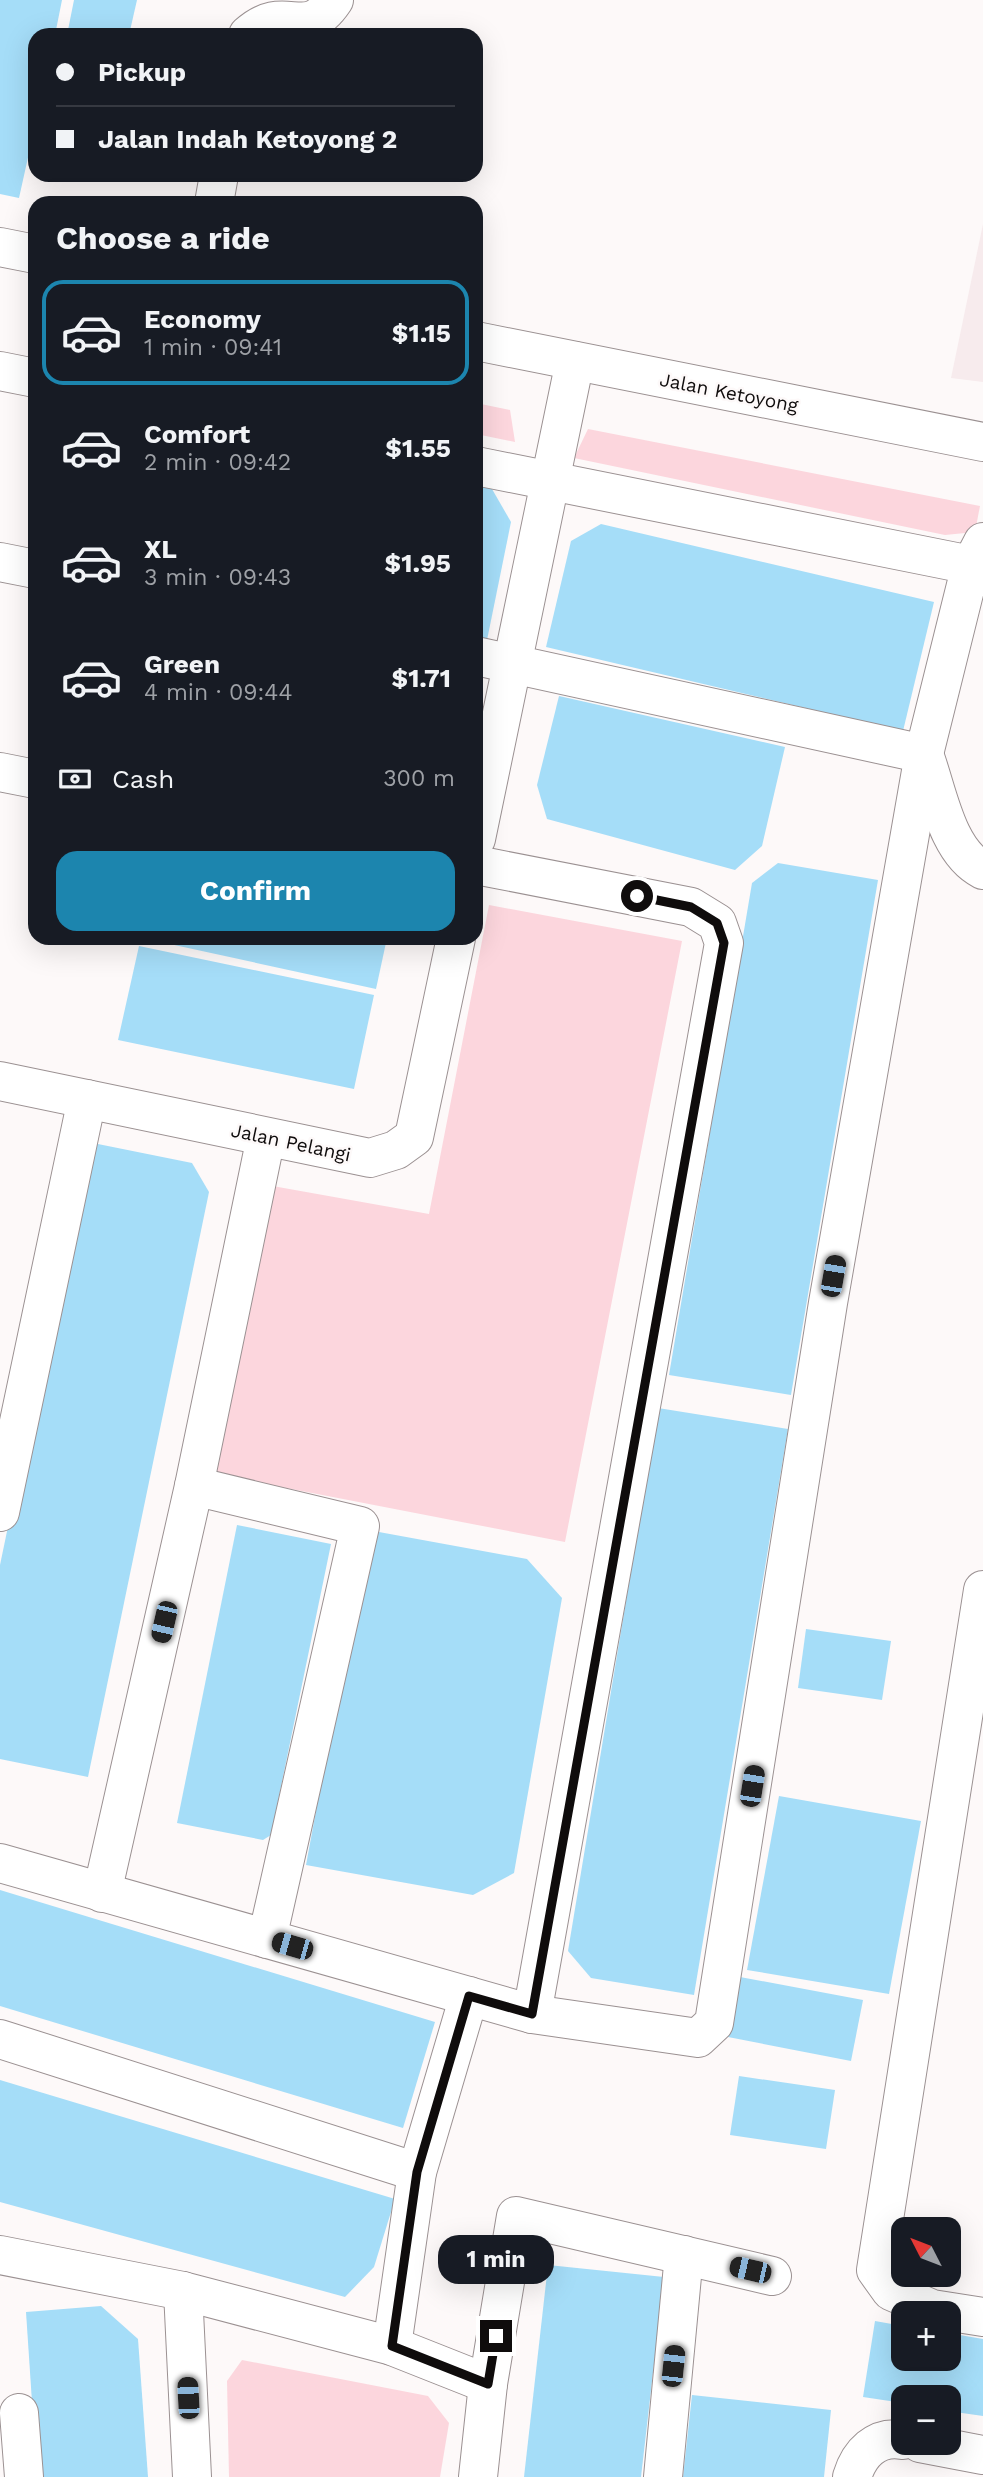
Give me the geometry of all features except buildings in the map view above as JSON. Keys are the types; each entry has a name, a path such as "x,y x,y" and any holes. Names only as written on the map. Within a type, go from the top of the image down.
{"street":[{"path":"255,28 262,21 276,17 313,22 324,15 334,0"},
{"path":"0,247 28,253"},
{"name":"Jalan Ketoyong","path":"483,342 983,442"},
{"path":"483,769 494,660 550,481 575,361"},
{"path":"0,371 28,377"},
{"path":"0,1863 532,2014 698,2038 714,2023 828,1303 924,754 977,553 483,467"},
{"path":"0,562 28,568"},
{"path":"494,660 924,754"},
{"path":"924,754 955,840 971,864 983,870"},
{"path":"0,772 28,778"},
{"path":"483,866 691,907 717,923 724,943 532,2014"},
{"name":"Jalan Pelangi","path":"0,1081 370,1158 396,1150 414,1137 455,945"},
{"path":"0,1511 87,1099"},
{"path":"102,1893 194,1486 266,1137"},
{"path":"194,1486 360,1526 267,1939"},
{"path":"983,1590 876,2270 891,2291 932,2309 983,2317"},
{"path":"392,2346 417,2172 469,1996"},
{"path":"0,2039 417,2172"},
{"path":"478,2477 488,2384 516,2216 772,2276"},
{"path":"0,2255 183,2291 392,2346 488,2384"},
{"path":"663,2477 684,2255"},
{"path":"183,2291 192,2477"},
{"path":"19,2413 24,2477"},
{"path":"852,2477 858,2458 875,2444 891,2442"},
{"path":"961,2451 983,2455"}],"shaded area":[{"path":"983,224 983,382 951,378"},
{"path":"483,404 510,410 515,442 483,435"},
{"path":"588,429 980,506 975,532 945,535 574,458"},
{"path":"489,905 682,941 565,1542 214,1474 267,1185 429,1214"},
{"path":"242,2360 428,2396 449,2423 440,2477 229,2477 227,2381"}],"route":[{"path":"496,2336 488,2384 392,2346 417,2172 469,1996 532,2014 724,943 717,923 691,907 637,896"}]}
